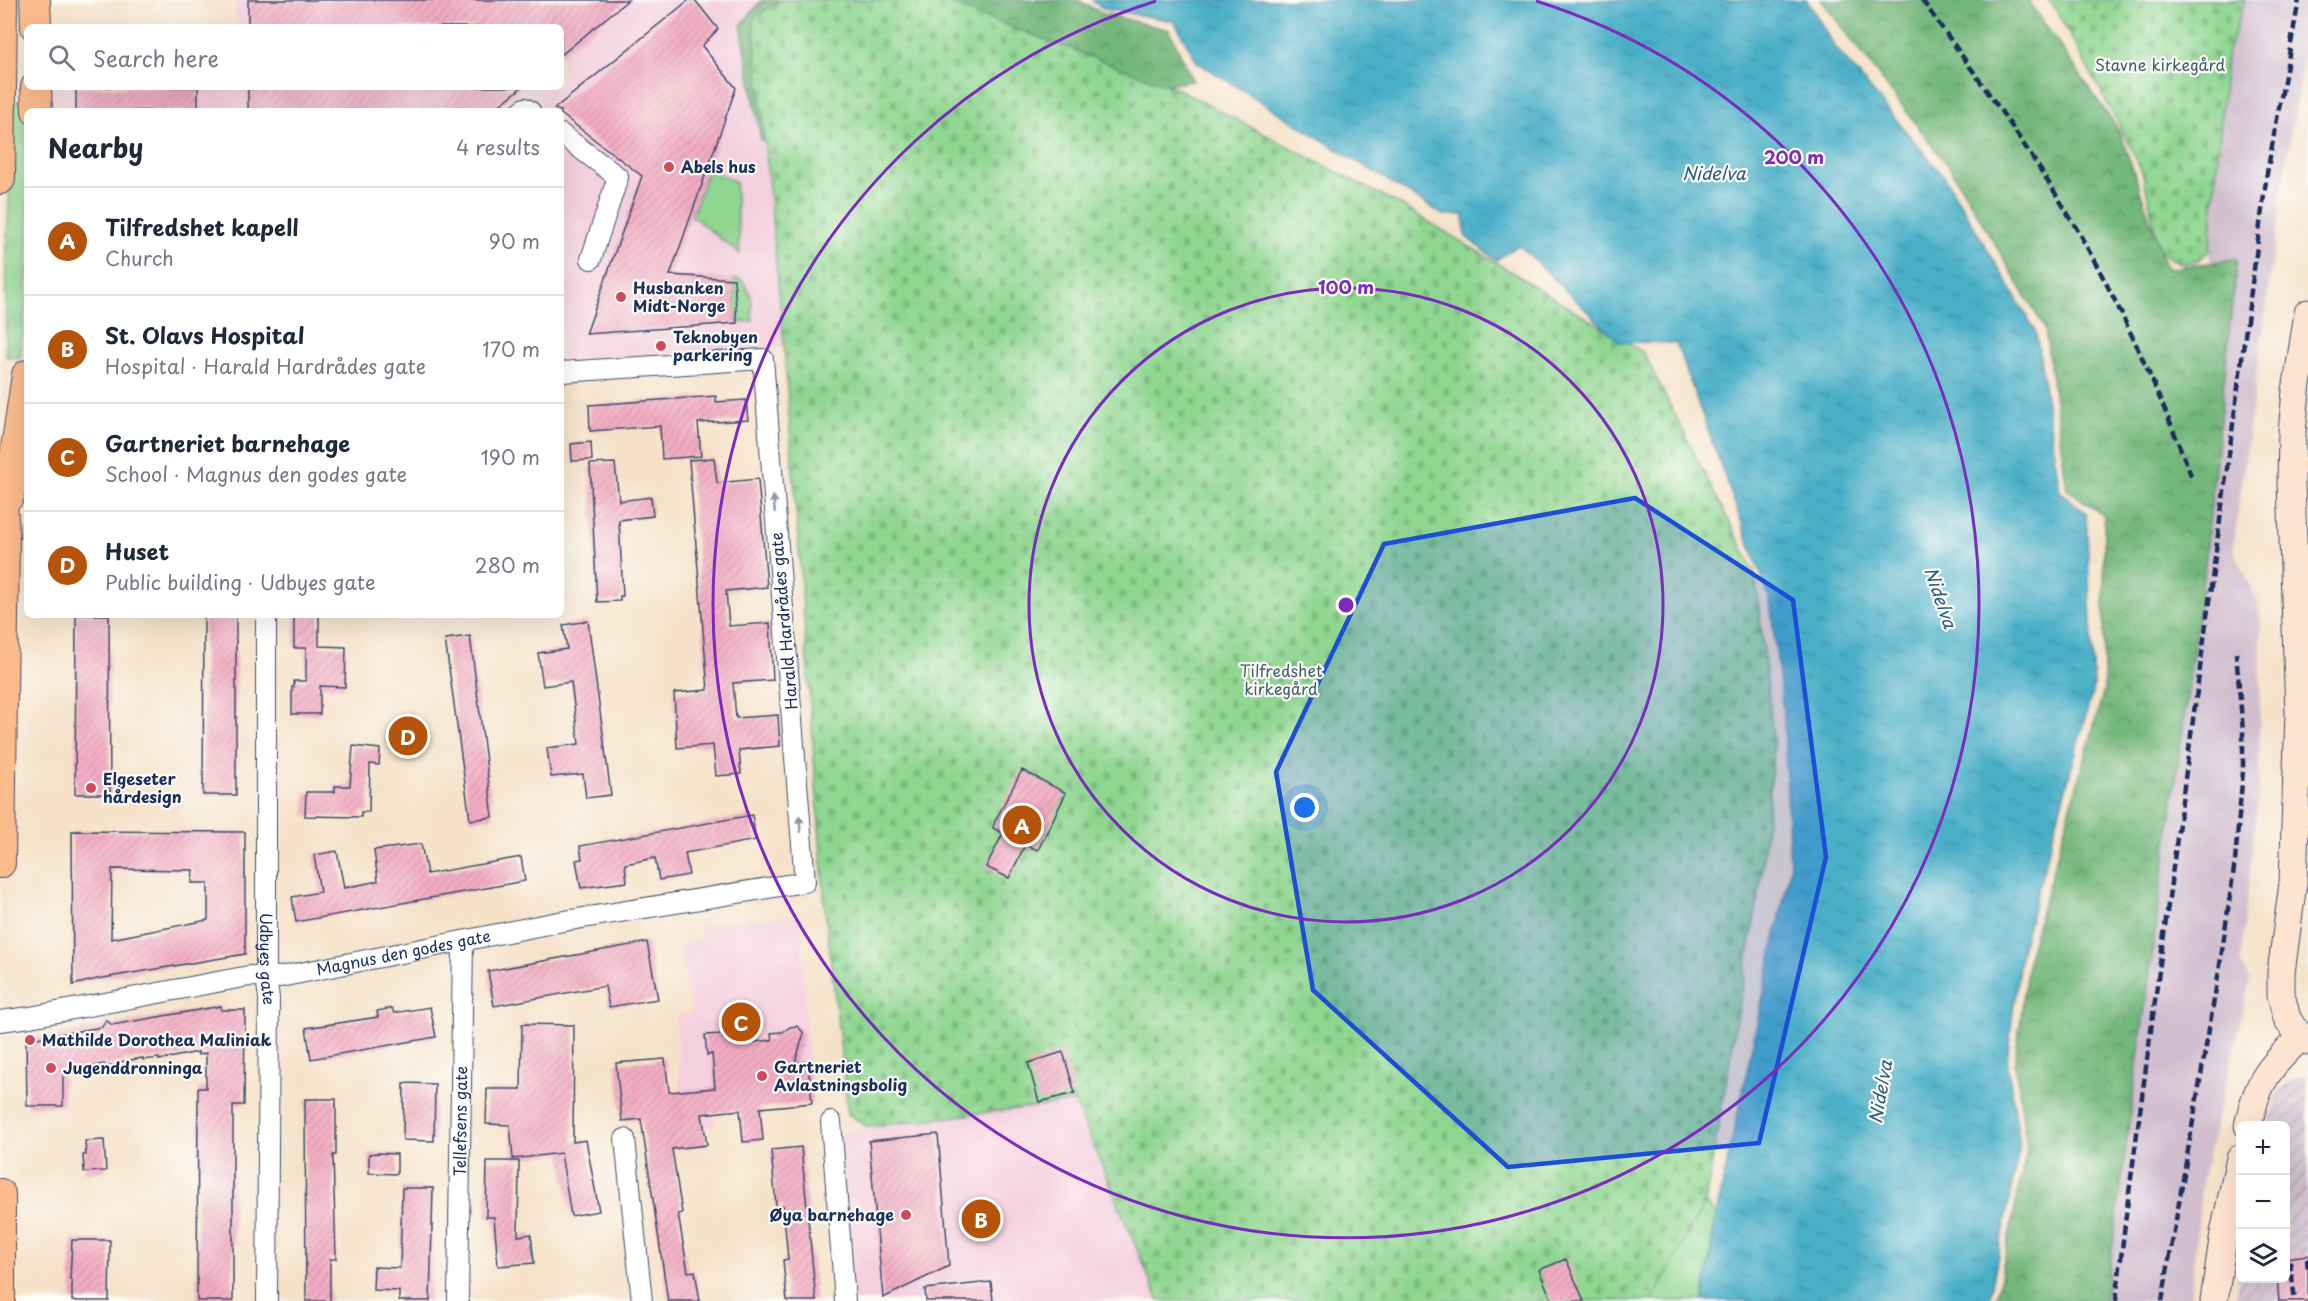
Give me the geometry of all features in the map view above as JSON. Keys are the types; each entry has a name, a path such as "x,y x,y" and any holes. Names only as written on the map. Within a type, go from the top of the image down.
{"main road":[{"path":"0,179 2,0"},
{"path":"35,0 36,24"},
{"path":"36,90 37,108"},
{"path":"4,535 24,396"},
{"path":"0,471 4,535 0,863"},
{"path":"0,1194 0,1301"}],"street":[{"path":"564,136 618,177 591,259"},
{"path":"2249,1121 2260,1083 2282,1055 2305,1039 2293,1028 2287,1018 2281,995 2281,973 2294,872 2299,712 2290,483 2292,432 2308,314"},
{"name":"Harald Hardrådes gate","path":"564,372 763,359 805,882"},
{"name":"Udbyes gate","path":"266,618 266,977 269,998 267,1301"},
{"name":"Magnus den godes gate","path":"0,1021 249,976 280,977 463,940 662,904 805,882"},
{"name":"Tellefsens gate","path":"458,1301 463,940"},
{"path":"831,1122 845,1301"},
{"path":"625,1139 642,1301"},
{"path":"2214,1301 2224,1233 2237,1175"}],"highlighted area":[{"path":"1635,498 1793,600 1826,857 1759,1143 1508,1167 1313,990 1276,772 1384,544"}],"shaded area":[{"path":"236,0 781,0 753,20 784,346 564,361 564,108 51,108 51,90 564,90 564,24 236,24"},
{"path":"2245,0 2308,0 2308,33 2286,164 2233,548 2258,602 2261,626 2259,789 2240,962 2250,980 2202,1182 2190,1301 2105,1301 2204,570 2203,473 2210,250 2226,57"},
{"path":"801,914 810,1102 713,1113 714,1126 682,1130 676,1015 691,1013 681,944 702,940 699,926"},
{"path":"2308,1075 2308,1255 2290,1257 2290,1121 2269,1121 2276,1096 2284,1085 2298,1077"},
{"path":"1075,1102 1159,1301 846,1301 833,1136 868,1127"},
{"path":"2238,1283 2277,1283 2279,1301 2235,1301"}],"green space":[{"path":"762,0 1078,0 1101,13 1169,30 1193,81 761,141 741,25"},
{"name":"Tilfredshet kirkegård","path":"781,0 939,0 1180,90 1406,208 1643,352 1755,573 1774,745 1761,881 1705,1202 1652,1301 1159,1301 1075,1102 868,1127 848,1114 825,909 784,346 753,19"},
{"path":"1821,0 2028,0 2120,132 2167,269 2237,259 2204,571 2105,1301 1996,1301 2027,1148 2015,1062 2029,954 2104,690 2104,516 2067,489 2045,329 1952,171"},
{"name":"Stavne kirkegård","path":"2048,0 2245,0 2226,57 2210,250 2197,261 2184,264 2169,258 2159,248 2143,174 2124,134 2056,10"},
{"path":"15,101 23,101 24,326 20,358 6,356 6,252"},
{"path":"708,170 735,181 740,254 692,216"},
{"path":"734,279 742,280 751,296 753,321 737,323"},
{"path":"1705,1202 1716,1215 1703,1301 1652,1301"}],"water":[{"name":"Nidelva","path":"1091,0 1807,0 1835,47 1946,179 2036,332 2060,491 2086,513 2094,686 2021,951 2007,1059 2020,1145 1989,1301 1703,1301 1716,1215 1790,869 1784,720 1770,600 1676,343 1619,342 1519,245 1496,260 1465,236 1464,215 1443,215 1197,62 1174,21 1104,9"}],"building":[{"path":"248,0 628,0 564,53 564,24 248,24"},
{"name":"Abels hus","path":"689,0 695,0 718,29 702,46 736,88 670,275 734,279 737,323 586,334 642,176 564,116 564,108 555,108"},
{"path":"76,90 198,90 198,108 76,108"},
{"path":"248,90 518,90 497,108 248,108"},
{"path":"716,396 716,402 746,400 748,420 698,423 701,456 662,459 660,426 590,431 589,405"},
{"path":"591,442 592,460 572,461 571,444"},
{"path":"714,458 717,483 758,479 767,587 726,591 729,626 770,623 773,680 733,683 736,718 778,715 780,746 739,750 741,774 716,776 713,745 677,748 674,693 708,690 689,460"},
{"path":"615,463 619,501 651,497 653,516 619,520 623,596 620,596 620,601 597,602 590,464"},
{"path":"76,618 109,618 110,794 75,794"},
{"path":"204,618 236,618 236,795 203,795"},
{"path":"294,618 319,618 319,646 346,647 345,687 320,686 320,714 292,714 294,681 306,681 306,648 294,648"},
{"path":"588,621 611,795 586,798 583,774 551,777 547,748 579,744 571,682 543,686 538,653 567,649 563,625"},
{"path":"470,636 493,817 470,820 445,639"},
{"path":"417,720 418,752 400,753 398,721"},
{"path":"353,746 380,749 379,765 370,764 369,812 361,812 361,817 305,816 306,792 335,792 335,786 350,786"},
{"path":"1022,770 1066,793 1038,850 1025,845 1009,878 986,867 1003,833 993,828 995,821"},
{"path":"752,815 756,840 685,853 689,875 659,880 655,858 625,864 627,882 581,888 576,860 582,859 580,846"},
{"path":"72,831 245,832 245,954 73,985","holes":["112,869 193,870 192,883 208,883 208,920 111,939"]},
{"path":"421,844 427,874 521,857 525,881 296,922 292,897 320,892 314,855 337,851 344,888 378,881 374,850"},
{"path":"647,942 658,999 609,1007 605,986 494,1006 488,971"},
{"path":"221,1006 221,1010 245,1010 244,1105 233,1105 233,1301 197,1301 198,1088 206,1088 206,1053 198,1055 198,1052 159,1060 159,1058 143,1060 143,1058 119,1062 116,1065 106,1066 104,1064 63,1072 63,1106 27,1106 26,1037 37,1038 102,1027 106,1020 112,1025"},
{"path":"430,1007 436,1037 311,1059 306,1028 378,1017 377,1011 392,1008 394,1013"},
{"path":"522,1024 574,1025 573,1142 586,1140 599,1211 571,1216 561,1153 513,1159 510,1125 486,1124 487,1089 521,1089"},
{"path":"797,1026 803,1032 803,1036 795,1063 808,1061 812,1103 760,1108 763,1140 743,1142 740,1110 702,1114 707,1145 672,1149 682,1213 678,1214 688,1272 695,1271 700,1301 668,1301 641,1119 622,1121 616,1063 665,1059 669,1092 715,1088 712,1054 707,1055 705,1035 723,1034 723,1038 737,1036 738,1044 772,1040 771,1033 783,1032 790,1027"},
{"path":"1063,1052 1075,1093 1039,1102 1028,1063"},
{"path":"404,1083 435,1084 434,1141 403,1140"},
{"path":"305,1099 336,1099 336,1155 333,1155 336,1259 330,1259 330,1301 306,1301"},
{"path":"938,1134 949,1266 883,1298 869,1141"},
{"path":"104,1140 106,1171 84,1172 85,1141"},
{"path":"801,1147 816,1301 787,1301 783,1260 788,1259 783,1205 776,1206 771,1150"},
{"path":"369,1154 397,1154 397,1174 369,1173"},
{"path":"487,1161 519,1161 518,1236 531,1234 534,1263 498,1266 494,1217 486,1217"},
{"path":"402,1188 433,1188 430,1301 399,1301 399,1291 373,1290 374,1267 400,1268"},
{"path":"72,1240 110,1240 109,1301 72,1301 72,1280 70,1280"},
{"path":"2308,1255 2308,1301 2279,1301 2277,1283 2290,1283 2290,1257"},
{"path":"1566,1259 1584,1301 1552,1301 1539,1270"},
{"path":"991,1282 993,1301 926,1301 925,1289"}],"railway":[{"path":"1922,0 2020,139 2075,226 2138,350 2192,478"},
{"path":"2116,1301 2267,173 2299,0"},
{"path":"2162,1301 2220,965 2235,861 2243,771 2243,731 2236,653"},
{"path":"2307,1259 2308,1269"},
{"path":"2290,1261 2295,1301"}],"place":[{"name":"Abels hus","path":"669,167"},
{"name":"Husbanken Midt-Norge","path":"621,297"},
{"name":"Teknobyen parkering","path":"661,346"},
{"name":"Huset","path":"408,736"},
{"name":"Elgeseter hårdesign","path":"91,788"},
{"name":"Tilfredshet kapell","path":"1022,825"},
{"name":"Gartneriet barnehage","path":"741,1022"},
{"name":"Mathilde Dorothea Maliniak","path":"30,1040"},
{"name":"Jugenddronninga","path":"51,1068"},
{"name":"Gartneriet Avlastningsbolig","path":"762,1076"},
{"name":"Øya barnehage","path":"906,1215"},
{"name":"St. Olavs Hospital","path":"981,1219"}]}
